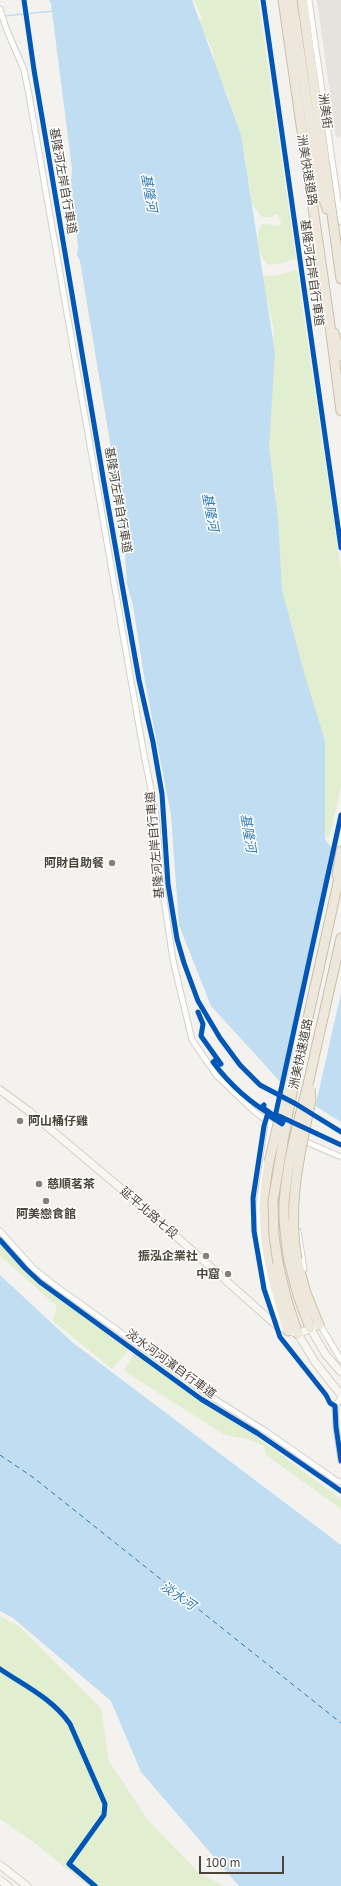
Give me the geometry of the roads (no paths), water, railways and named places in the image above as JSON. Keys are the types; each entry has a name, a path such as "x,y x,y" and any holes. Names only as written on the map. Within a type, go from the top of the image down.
{"highway":[{"name":"洲美快速道路","path":"283,0 315,217 341,411"},
{"path":"292,0 322,194 335,240"},
{"name":"洲美快速道路","path":"302,0 341,280"},
{"path":"312,136 315,217"},
{"path":"329,318 341,356"},
{"path":"332,911 341,851"},
{"name":"洲美快速道路","path":"298,1334 273,1264 273,1201 287,1118 341,869"},
{"name":"洲美快速道路","path":"314,1326 306,1293 293,1261 293,1194 310,1100 309,1080 341,938"},
{"path":"273,1264 288,1331"}],"street":[{"name":"洲美街","path":"309,0 341,222"},
{"path":"0,9 6,28 24,70 30,95 143,750 156,815 162,886 172,960 192,1040 226,1085 271,1124 307,1143 341,1157"},
{"name":"延平北路七段","path":"0,1090 30,1112 144,1207 270,1321 288,1331 298,1334"},
{"path":"271,1124 259,1204 260,1237 269,1288 278,1316 288,1331"},
{"path":"307,1143 298,1192 298,1234 304,1272 318,1313 314,1326 326,1355 341,1372"},
{"path":"0,1231 34,1269 57,1287 210,1396 267,1432 337,1481 341,1482"},
{"path":"314,1326 298,1334 315,1362 341,1395"},
{"path":"314,1326 341,1360"},
{"path":"341,1398 335,1406 336,1427 341,1460"},
{"path":"0,1865 27,1886"},
{"path":"0,1880 8,1886"}],"water":[{"name":"基隆河","path":"49,0 192,0 241,135 275,353 269,447 278,519 282,590 305,676 325,741 325,839 334,851 341,867 341,1122 285,1087 211,1006 179,925 171,815 144,676 133,605 127,584 125,554 110,477 113,461 80,261 77,255 78,247 71,180 72,169 51,4"},
{"name":"淡水河","path":"0,1275 72,1342 341,1545 341,1886 239,1886 141,1772 111,1701 13,1618 0,1611"}],"waterway":[{"path":"4,16 54,11"}],"place":[{"name":"阿財自助餐","path":"112,863"},
{"name":"阿山桶仔雞","path":"20,1121"},
{"name":"慈順茗茶","path":"39,1184"},
{"name":"阿美戀食館","path":"46,1201"},
{"name":"振泓企業社","path":"206,1256"},
{"name":"中窟","path":"228,1274"}]}
